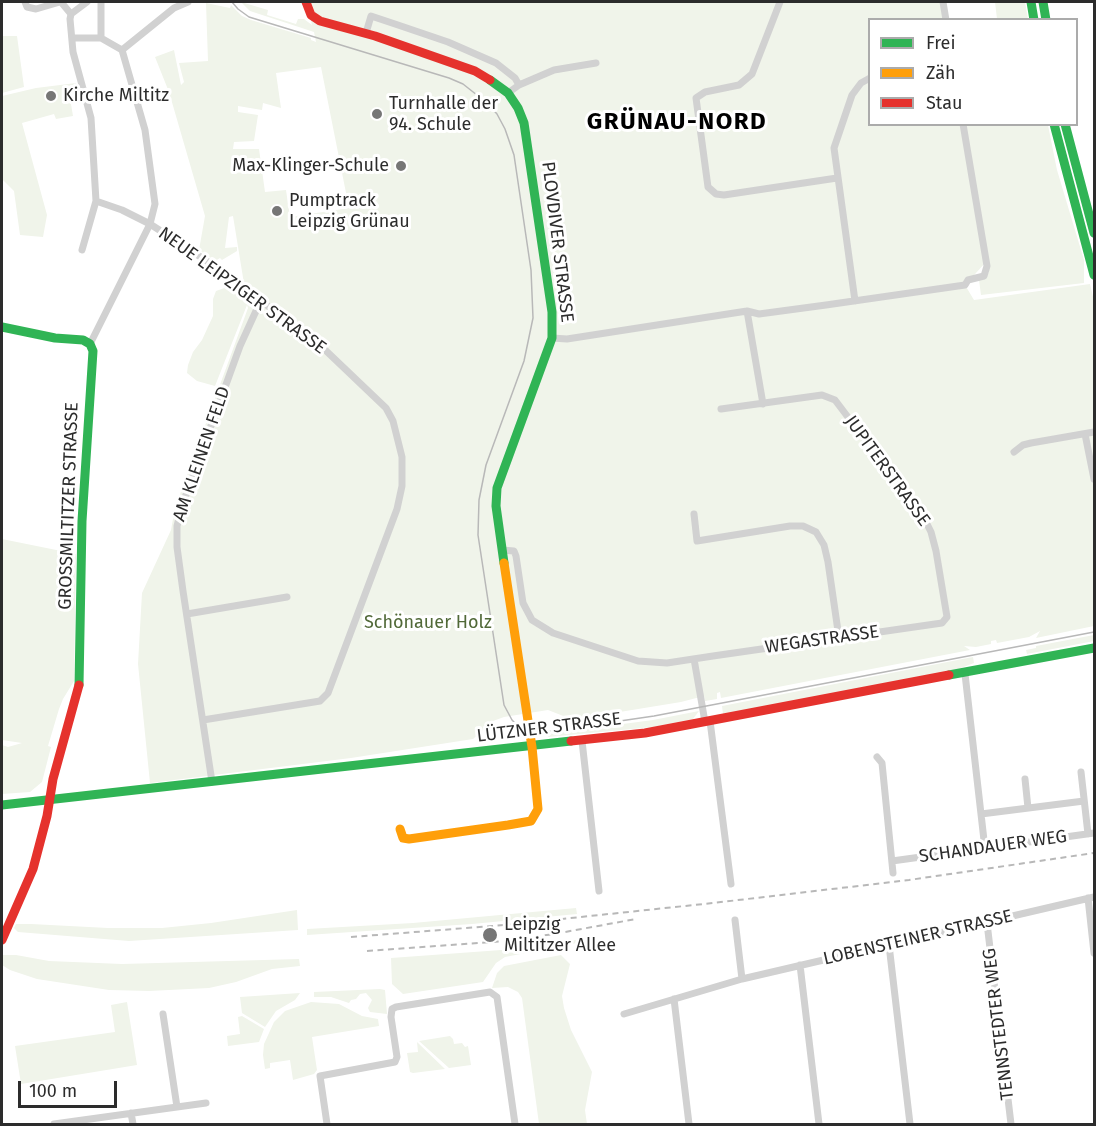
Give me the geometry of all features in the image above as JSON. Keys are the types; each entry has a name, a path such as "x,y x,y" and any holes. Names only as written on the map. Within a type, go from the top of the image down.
{"street":[{"path":"25,2 27,7 36,9 60,2 71,14"},
{"path":"82,249 96,201 91,118 74,52 70,19 71,14 87,2"},
{"path":"101,2 101,38"},
{"path":"73,38 101,38 122,50 174,8 188,2"},
{"name":"PLOVDIVER STRASSE","path":"306,2 311,15 320,21 366,33 475,71 508,93 524,123 552,312 552,338 497,488 496,506 532,747 538,809 531,821 409,839 403,838 400,829"},
{"path":"780,2 752,74 739,86 705,92 696,98 708,187 716,194 724,195 837,178"},
{"path":"943,2 946,18"},
{"path":"1031,2 1034,18"},
{"path":"1043,2 1046,18"},
{"path":"366,33 371,16 398,25 448,42 496,63 515,78 519,85"},
{"name":"GROSSMILTITZER STRASSE","path":"2,940 33,869 53,780 79,689 82,521 93,351 90,344 154,214 155,195 147,142 130,72 122,50"},
{"path":"508,93 519,85 554,70 596,63"},
{"path":"855,301 834,148 852,95 861,83 868,79"},
{"path":"552,338 567,339 747,312 759,314 855,301 965,285 968,280 984,276 987,266 963,126"},
{"path":"1055,126 1095,275"},
{"path":"1066,126 1095,233"},
{"name":"NEUE LEIPZIGER STRASSE","path":"96,201 123,210 150,224 216,267 321,346 386,408 399,441 403,464 402,486 392,523 330,690 320,701 203,720"},
{"name":"AM KLEINEN FELD","path":"212,782 177,547 177,526 183,503 240,346 261,300"},
{"path":"747,312 763,404"},
{"path":"2,327 30,334 83,340 90,344"},
{"name":"JUPITERSTRASSE","path":"721,409 822,395 835,400 923,516 931,532 936,551 947,617"},
{"path":"1014,452 1031,442 1095,432"},
{"path":"1085,434 1095,479"},
{"path":"694,514 697,541 790,526 803,526 816,532 824,545 828,562 838,638"},
{"name":"WEGASTRASSE","path":"502,550 514,551 522,603 532,620 547,630 638,661 667,663 942,623 947,617"},
{"path":"187,614 287,597"},
{"name":"LÜTZNER STRASSE","path":"2,805 653,732 1095,648"},
{"path":"694,659 708,722 731,884"},
{"path":"965,674 986,849"},
{"path":"582,741 599,891"},
{"path":"877,758 882,763 892,873"},
{"path":"1081,772 1091,833"},
{"path":"1025,779 1028,808"},
{"path":"981,814 1084,801"},
{"name":"SCHANDAUER WEG","path":"892,861 1091,833"},
{"path":"1091,898 1095,953"},
{"name":"LOBENSTEINER STRASSE","path":"624,1014 742,979 1091,898"},
{"path":"735,920 742,979"},
{"name":"TENNSTEDTER WEG","path":"987,923 1011,1125"},
{"path":"889,945 910,1125"},
{"path":"800,965 819,1125"},
{"path":"327,1125 318,1075 395,1062 397,1058 391,1017 392,1009 490,992 497,997 516,1125"},
{"path":"674,999 689,1125"},
{"path":"163,1014 177,1107"},
{"path":"54,1125 206,1103"},
{"path":"131,1113 133,1125"}],"green space":[{"name":"Schönauer Holz","path":"241,2 268,10 267,15 296,24 298,19 304,19 312,25 306,2 943,2 946,18 868,18 868,126 1048,126 1057,170 1084,260 1084,283 981,295 979,280 987,277 989,271 986,262 965,285 974,300 1090,284 1094,301 1094,626 1036,638 1040,631 1029,637 997,643 996,640 991,641 991,644 976,647 964,646 970,650 721,698 720,692 717,693 717,699 705,701 704,696 681,702 571,719 548,710 493,721 473,739 351,758 150,783 138,664 142,593 171,530 175,508 248,308 247,305 215,386 197,381 187,373 193,352 202,340 213,316 213,299 216,291 230,286 246,296 233,216 229,217 225,248 237,247 237,251 222,260 220,258 215,261 199,250 205,216 169,92 155,57 174,50 181,85 184,82 179,63 208,61 206,3 230,8 231,5 242,16 251,20 311,38 316,42 314,32 250,11","holes":["321,67 349,208 290,217 286,190 265,192 259,149 233,149 234,142 254,141 258,115 238,112 238,106 262,110 263,103 281,108 276,73"]},
{"path":"995,2 1025,2 1028,18 997,18"},
{"path":"2,36 17,36 24,87 2,93"},
{"path":"76,83 81,101 71,104 73,116 56,119 54,114 22,123 47,215 43,237 20,235 14,191 2,179 2,96 36,88"},
{"path":"2,539 76,554 74,681 59,709 48,746 51,747 42,782 30,792 2,794 2,745 8,747 22,743 2,740"},
{"path":"1094,635 1094,641 1027,654 1026,650 1036,648 1036,646"},
{"path":"973,657 974,663 953,671 723,714 722,706"},
{"path":"699,711 693,719 653,727 548,737 548,734 653,720"},
{"path":"576,908 577,914 472,924 307,935 307,929 413,923"},
{"path":"297,910 298,930 129,941 18,932 14,928 16,924 31,924 162,928"},
{"path":"576,940 577,943 505,957 496,963 483,982 403,994 392,984 391,958 515,949"},
{"path":"2,955 49,961 122,964 299,959 300,966 272,969 236,982 209,988 109,990 37,979 2,965"},
{"path":"561,955 570,964 562,996 564,1008 571,1030 592,1072 585,1110 587,1124 539,1124 522,998 518,992 508,987 492,988 497,973 504,966"},
{"path":"385,990 387,1014 370,1012 368,1008 372,1000 366,993 360,994 349,1003 331,997 314,997 314,992"},
{"path":"300,993 295,1000 276,1011 265,1027 242,1013 240,997"},
{"path":"127,1002 137,1065 21,1084 15,1046 115,1032 111,1005"},
{"path":"311,1002 339,1004 362,1016 378,1019 379,1026 312,1037 317,1070 314,1074 293,1080 290,1060 270,1063 270,1068 265,1069 264,1044 274,1022 285,1011"},
{"path":"242,1016 264,1029 259,1042 228,1046 227,1036 240,1034 238,1017"},
{"path":"450,1036 454,1044 462,1043 465,1047 468,1046 471,1065 449,1068 419,1041"},
{"path":"417,1042 445,1069 410,1072 407,1053 418,1052"}],"tram line":[{"path":"232,2 249,17 463,84 487,103 497,114 505,129 514,155 531,270 533,318 524,361 486,465 479,500 478,535 504,705 517,725 529,731 545,732 654,716 1094,632"}],"railway":[{"path":"351,937 505,925 713,903 909,880 1094,853"},
{"path":"367,951 506,941 636,919"}],"traffic: fast":[{"path":"1031,2 1034,18"},
{"path":"1043,2 1046,18"},
{"path":"490,80 508,93 524,123 552,312 552,338 497,488 496,506 504,563"},
{"path":"1055,126 1094,275"},
{"path":"1066,126 1094,233"},
{"path":"2,327 55,338 83,340 90,344 93,351 82,521 79,685"},
{"path":"949,675 1094,648"},
{"path":"2,805 571,741"}],"traffic: slow":[{"path":"400,829 403,838 409,839 508,825 531,821 538,809 532,747 504,563"}],"traffic: jam":[{"path":"306,2 311,15 320,21 375,36 475,71 490,80"},
{"path":"571,741 645,733 949,675"},
{"path":"2,940 33,869 47,816 53,779 79,685"}],"place":[{"name":"Kirche Miltitz","path":"51,96"},
{"name":"Turnhalle der 94. Schule","path":"377,114"},
{"name":"Max-Klinger-Schule","path":"401,166"},
{"name":"Pumptrack Leipzig Grünau","path":"277,211"},
{"name":"Leipzig Miltitzer Allee","path":"490,935"}],"district":[{"name":"GRÜNAU-NORD","path":"677,122"}]}
